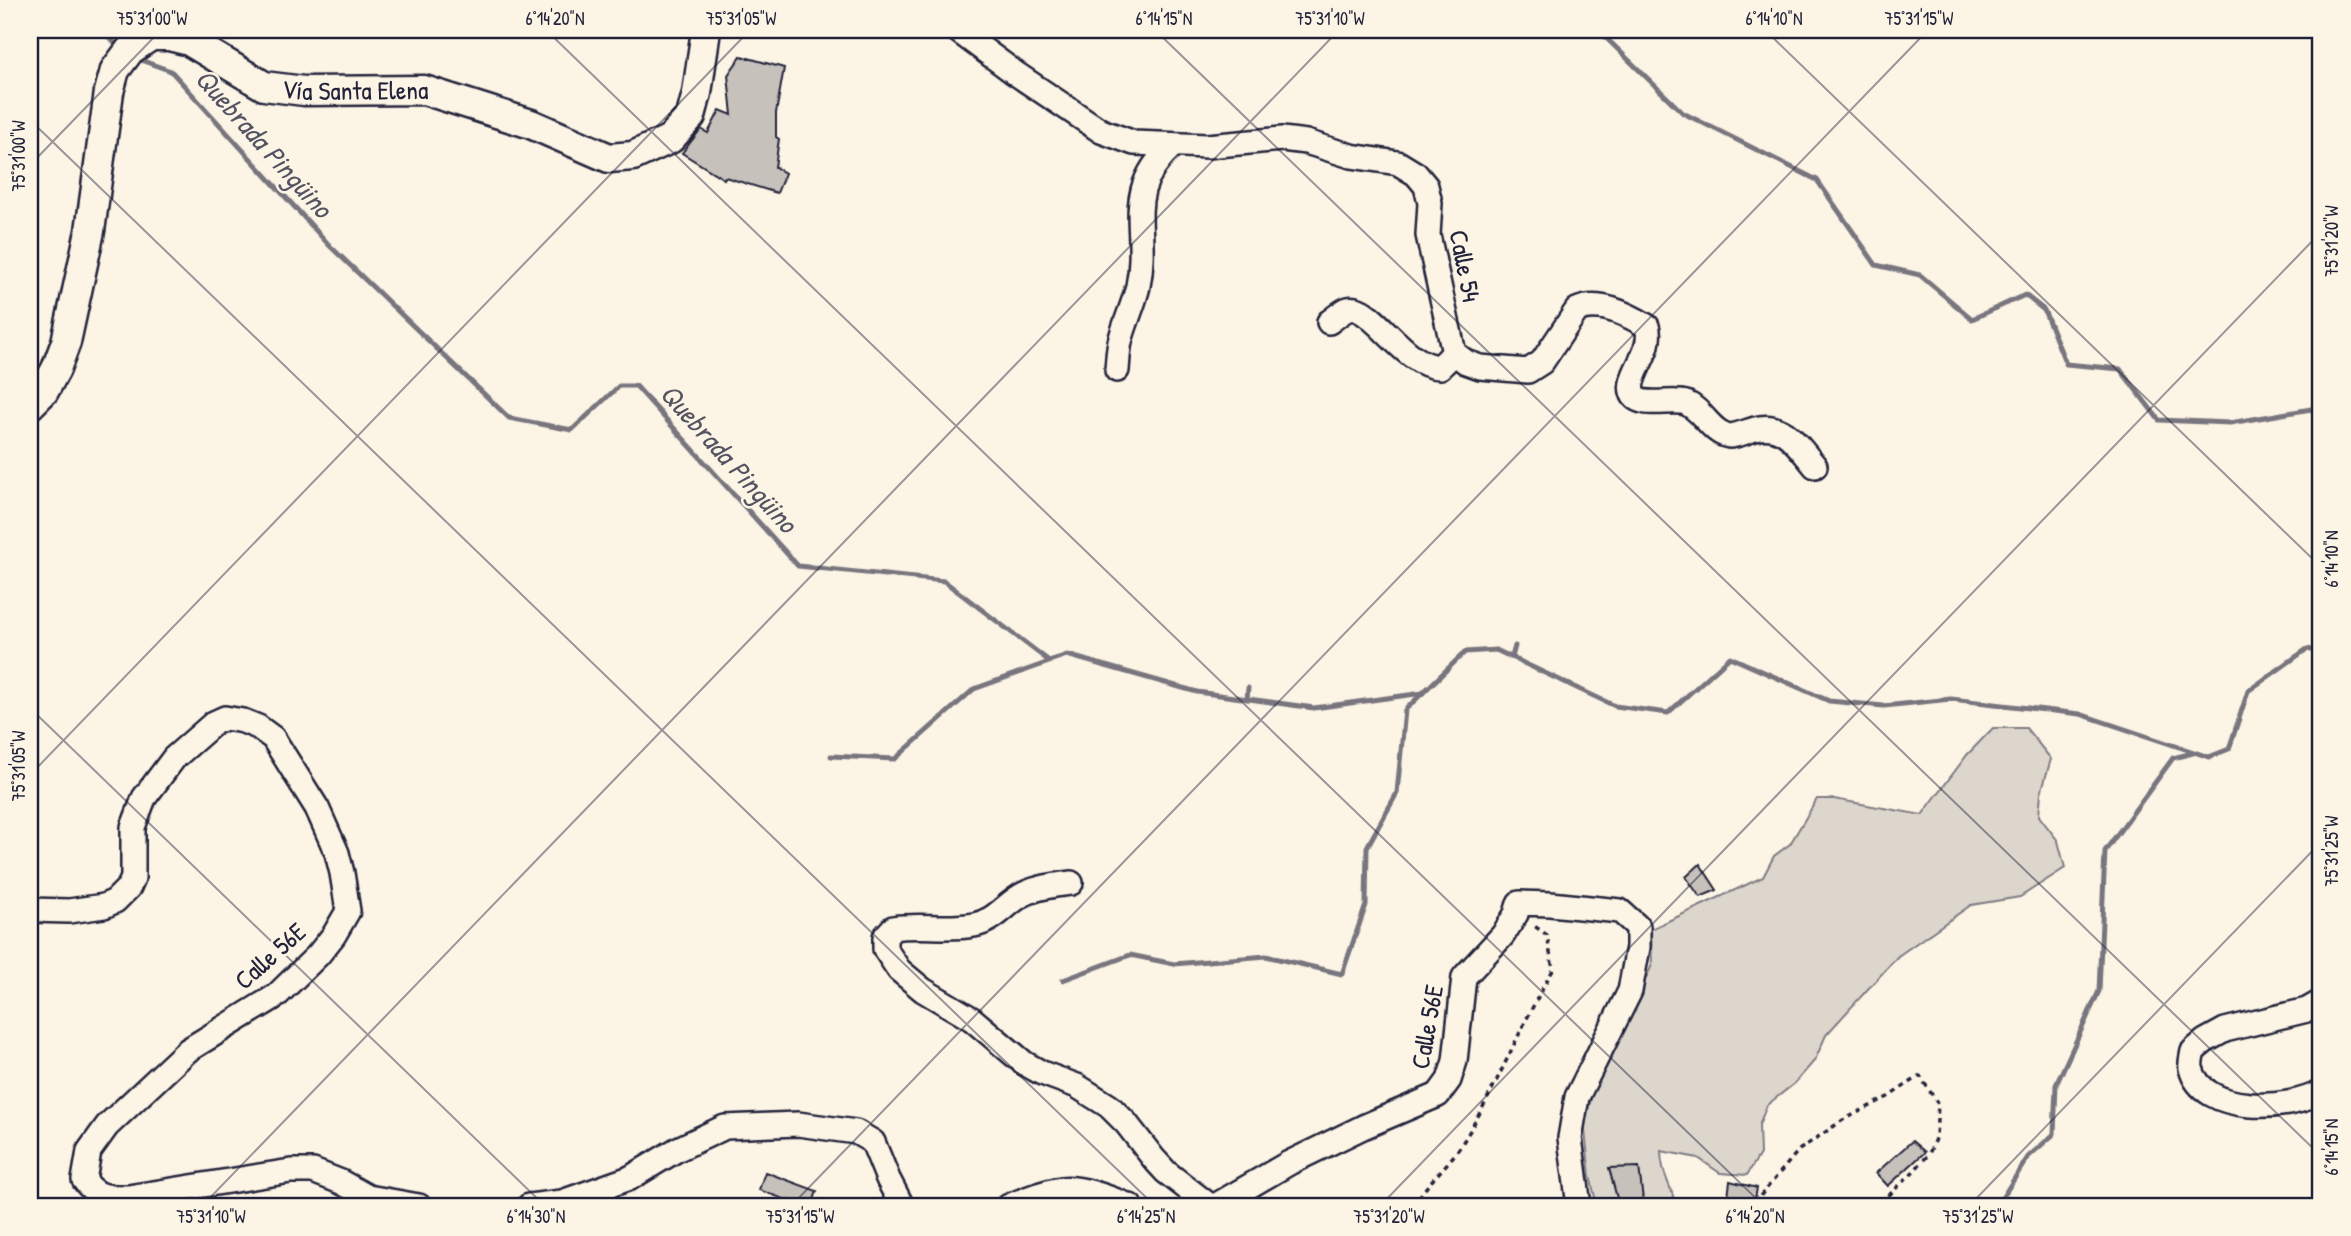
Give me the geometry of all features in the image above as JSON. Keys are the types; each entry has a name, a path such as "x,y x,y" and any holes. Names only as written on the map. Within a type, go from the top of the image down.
{"main road":[{"name":"Vía Santa Elena","path":"30,405 44,391 66,342 90,231 109,92 115,70 130,50 150,36 169,36 189,41 264,86 303,91 424,90 531,124 609,158 633,156 653,148 670,139 686,123 691,116 697,93 706,30"}],"street":[{"name":"Calle 54","path":"957,30 1014,73 1101,131 1134,143 1234,145 1282,139 1306,142 1351,156 1398,163 1416,174 1426,186 1430,203 1428,235 1454,354"},
{"path":"1117,370 1121,338 1138,285 1144,183 1156,161 1173,145"},
{"path":"1329,322 1346,309 1358,309 1368,315 1391,340 1417,361 1431,367 1440,367 1454,354 1480,367 1528,370 1542,362 1577,310 1586,306 1616,311 1647,326 1650,334 1631,382 1634,397 1644,402 1687,403 1717,430 1730,436 1764,427 1782,430 1815,466"},
{"name":"Calle 56E","path":"30,910 69,911 104,906 115,901 130,887 133,878 133,827 144,798 174,758 214,723 225,718 243,721 258,727 273,738 303,784 329,832 342,873 348,911 318,955 276,996 188,1051 107,1126 89,1151 84,1180 91,1190 101,1196 128,1198 292,1171 313,1171 368,1197 419,1206"},
{"path":"1071,883 1038,888 1021,895 992,920 974,925 909,925 893,928 885,937 885,949 900,970 923,990 972,1019 1024,1063 1077,1086 1109,1106 1160,1166 1213,1206"},
{"path":"1516,914 1519,903 1550,904 1620,912 1638,927 1638,947 1630,991 1577,1097 1570,1138 1579,1206"},
{"name":"Calle 56E","path":"1213,1206 1289,1163 1438,1095 1449,1080 1455,1061 1464,977 1503,936 1516,914"},
{"path":"2321,1002 2307,1010 2225,1030 2193,1051 2191,1067 2201,1086 2223,1099 2250,1106 2289,1103 2321,1092"},
{"path":"529,1206 562,1202 630,1178 678,1149 725,1127 798,1124 856,1132 873,1142 902,1206"},
{"path":"1009,1206 1063,1188 1104,1196 1130,1206"}],"path":[{"path":"1414,1206 1462,1145 1493,1090 1533,1004 1553,970 1547,935 1516,914"},
{"path":"1759,1206 1761,1195 1799,1150 1843,1120 1888,1097 1920,1076 1938,1104 1936,1136 1929,1154 1914,1171 1883,1201 1872,1206"}],"shaded area":[{"path":"1993,728 2026,728 2051,759 2041,793 2039,816 2058,841 2065,868 2020,897 1971,905 1898,956 1826,1035 1815,1060 1795,1083 1767,1105 1759,1125 1760,1154 1747,1175 1720,1173 1698,1158 1661,1151 1664,1173 1676,1206 1597,1206 1590,1176 1584,1122 1593,1092 1652,965 1651,929 1763,877 1774,856 1790,844 1817,799 1834,799 1922,815 1967,755"}],"building":[{"path":"741,56 784,68 776,113 776,137 779,139 775,167 785,173 777,193 725,177 724,179 682,153 701,129 708,133 720,110 732,115 728,75"},
{"path":"1700,864 1717,890 1700,897 1686,877"},
{"path":"1912,1141 1925,1152 1888,1186 1876,1173"},
{"path":"1639,1167 1643,1200 1618,1202 1609,1168"},
{"path":"765,1172 817,1191 812,1206 803,1206 759,1190"},
{"path":"1730,1181 1757,1188 1754,1205 1728,1197"}],"waterway":[{"name":"Quebrada Pingüino","path":"101,30 121,49"},
{"path":"1598,30 1683,113 1817,180 1876,265 1920,275 1972,319 2025,295 2044,310 2066,364 2120,369 2159,420 2230,423 2311,409 2321,419"},
{"name":"Quebrada Pingüino","path":"135,58 171,71 330,246 509,418 572,430 619,386 636,386 798,566 944,581 1049,661 1067,655 1197,692 1314,708 1423,693"},
{"path":"1512,657 1515,646"},
{"path":"1063,980 1130,955 1174,964 1266,956 1342,974 1366,905 1367,847 1397,793 1405,710 1465,652 1496,650 1615,706 1668,713 1730,657 1829,701 1884,706 1951,699 2080,714 2209,757 2229,749 2248,691 2307,649 2321,652"},
{"path":"831,756 895,759 974,689 1049,662"},
{"path":"1247,699 1248,688"},
{"path":"1997,1206 2028,1157 2054,1134 2056,1085 2099,991 2105,851 2173,758 2193,753"}]}
